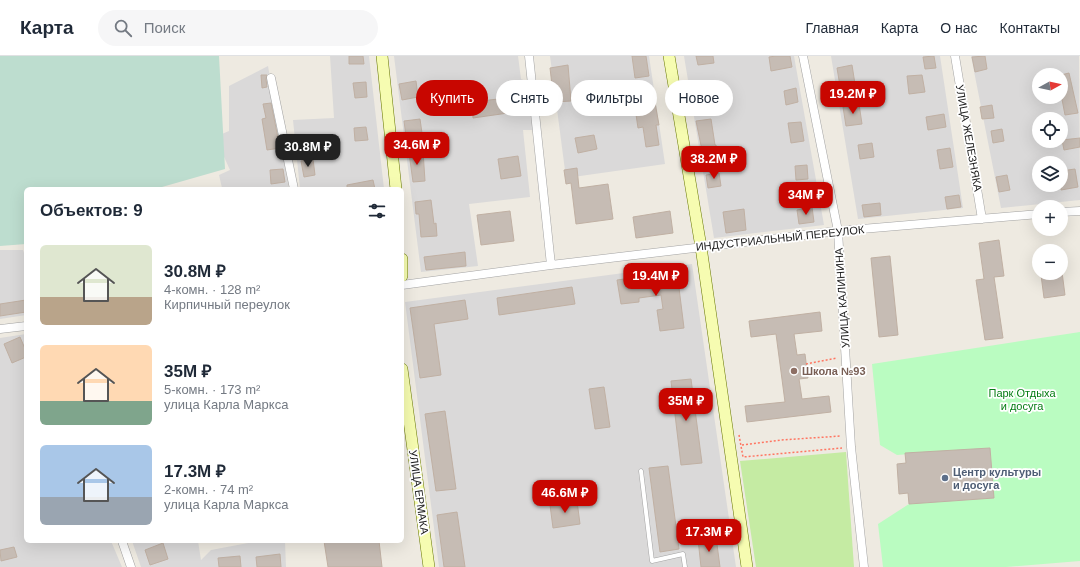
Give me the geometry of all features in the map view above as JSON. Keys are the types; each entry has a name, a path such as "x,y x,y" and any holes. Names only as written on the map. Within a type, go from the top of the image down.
{"main road":[{"path":"382,56 396,187"},
{"path":"669,56 701,247 747,567"},
{"name":"УЛИЦА ЕРМАКА","path":"404,384 429,567"}],"street":[{"path":"529,56 551,265"},
{"name":"УЛИЦА КАЛИНИНА","path":"803,56 838,231 851,447 864,567"},
{"name":"УЛИЦА ЖЕЛЕЗНЯКА","path":"955,56 982,219"},
{"path":"272,78 294,187"},
{"path":"1068,212 1080,211"},
{"name":"ИНДУСТРИАЛЬНЫЙ ПЕРЕУЛОК","path":"404,285 551,265 838,231 1032,215"},
{"path":"0,329 24,326"},
{"path":"123,543 131,567"}],"lane":[{"path":"641,471 652,561 683,554 685,567"}],"path":[{"path":"806,364 846,356"},
{"path":"742,445 781,440 851,435"},
{"path":"743,457 851,447"}],"shaded area":[{"path":"330,56 369,56 384,187 300,187 293,120 334,118"},
{"path":"394,56 518,56 521,79 523,80 496,80 496,116 532,116 533,130 523,130 530,197 469,204 478,266 421,272"},
{"path":"550,56 649,56 653,80 571,80 571,116 657,116 657,110 665,164 566,178 558,116 563,116 563,80 553,80"},
{"path":"684,56 794,56 824,225 714,238 694,116 733,116 733,80 688,80"},
{"path":"831,56 940,56 963,208 858,219"},
{"path":"971,56 1079,56 1080,200 1068,201 1068,200 1032,200 1032,205 1001,208"},
{"path":"268,66 289,187 222,187 219,175 230,170 215,137 229,131 229,86"},
{"path":"0,250 23,250 24,315 0,319"},
{"path":"692,264 736,567 439,567 405,302"},
{"path":"24,334 24,543 112,543 122,567 0,567 0,338"},
{"path":"133,543 198,543 201,560 211,550 248,543 285,543 286,567 141,567"}],"green space":[{"path":"0,56 219,56 225,169 162,187 24,187 24,244 0,246"},
{"name":"Парк Отдыха и досуга","path":"1080,332 1080,561 1006,567 883,567 878,524 909,504 994,498 990,448 897,455 880,445 872,364"},
{"path":"846,452 854,567 756,567 740,461"}],"building":[{"path":"349,56 363,56 364,64 349,64"},
{"path":"632,56 646,56 649,76 635,78"},
{"path":"696,56 713,56 714,63 698,65"},
{"path":"790,56 792,67 771,71 769,57"},
{"path":"934,56 936,68 925,69 923,57"},
{"path":"985,56 987,69 975,72 972,57"},
{"path":"568,65 571,101 563,101 563,80 551,80 550,68"},
{"path":"852,65 855,84 840,86 837,68"},
{"path":"1068,73 1078,113 1068,115 1068,112 1064,112 1063,104 1068,104"},
{"path":"261,75 267,75 267,87 262,88"},
{"path":"922,75 925,92 909,94 907,76"},
{"path":"416,81 416,97 402,100 399,84"},
{"path":"366,82 367,97 355,98 353,83"},
{"path":"796,88 798,102 786,105 784,91"},
{"path":"496,99 496,115 488,116 488,100"},
{"path":"271,103 280,148 267,150 262,119 266,118 263,104"},
{"path":"859,104 862,124 846,126 843,107"},
{"path":"992,105 994,118 982,119 980,107"},
{"path":"657,114 659,125 656,125 659,145 646,147 643,127 638,128 636,116 657,116"},
{"path":"944,114 946,127 928,130 926,117"},
{"path":"473,116 487,116 473,118"},
{"path":"420,119 422,133 406,136 404,121"},
{"path":"711,119 718,157 704,160 696,121"},
{"path":"801,122 804,141 791,143 788,123"},
{"path":"366,127 368,140 355,141 354,128"},
{"path":"1002,129 1004,141 993,143 991,131"},
{"path":"594,135 597,149 578,153 575,138"},
{"path":"1080,138 1080,147 1064,150 1064,148 1068,148 1068,139"},
{"path":"872,143 874,157 860,159 858,145"},
{"path":"950,148 953,167 940,169 937,150"},
{"path":"423,151 425,181 413,182 409,153"},
{"path":"518,156 521,176 501,179 498,159"},
{"path":"313,159 315,175 304,177 301,161"},
{"path":"807,165 808,179 796,180 795,166"},
{"path":"577,168 579,188 608,184 613,219 576,224 571,183 566,184 564,170"},
{"path":"283,169 285,182 271,184 270,170"},
{"path":"1075,169 1078,187 1068,189 1068,170"},
{"path":"719,173 721,186 708,188 706,175"},
{"path":"1007,175 1010,190 999,192 996,177"},
{"path":"373,180 375,187 347,187 347,185"},
{"path":"959,195 961,207 947,209 945,197"},
{"path":"431,200 437,236 421,237 419,214 416,214 415,202"},
{"path":"880,203 881,215 864,217 862,205"},
{"path":"812,207 814,222 799,224 797,210"},
{"path":"744,209 746,230 726,233 723,212"},
{"path":"510,211 514,241 481,245 477,215"},
{"path":"670,211 673,233 636,238 633,217"},
{"path":"999,240 1004,276 994,277 1003,338 985,340 976,280 984,279 979,243"},
{"path":"465,252 466,266 426,270 424,257"},
{"path":"890,256 898,335 879,337 871,258"},
{"path":"677,272 684,328 660,331 657,310 663,309 661,295 639,298 639,302 621,304 617,280"},
{"path":"1042,280 1063,280 1065,295 1044,298"},
{"path":"572,287 575,304 499,315 497,298"},
{"path":"24,300 24,312 0,316 0,304"},
{"path":"465,300 468,319 434,324 441,375 420,378 410,308"},
{"name":"Школа №93","path":"820,312 822,331 794,334 797,355 805,354 808,378 799,379 802,399 829,396 831,412 747,422 745,406 785,402 776,334 751,337 749,321"},
{"path":"20,337 24,346 24,358 12,363 4,344"},
{"path":"691,379 702,463 681,465 671,381"},
{"path":"604,387 610,427 595,429 589,389"},
{"path":"445,411 456,489 436,491 425,414"},
{"name":"Центр культуры и досуга","path":"990,448 994,498 909,504 908,493 899,494 897,464 906,463 905,453"},
{"path":"668,466 679,549 660,552 649,468"},
{"path":"577,501 580,524 553,528 550,505"},
{"path":"457,512 465,567 444,567 437,515"},
{"path":"716,537 720,567 701,567 698,539"},
{"path":"163,543 168,559 150,565 145,550"},
{"path":"324,543 379,543 382,567 328,567"},
{"path":"14,547 17,557 1,561 0,550"},
{"path":"280,554 281,567 257,567 256,557"},
{"path":"240,556 241,567 219,567 218,558"}],"place":[{"name":"Школа №93","path":"794,371"},
{"name":"Центр культуры и досуга","path":"945,478"}]}
